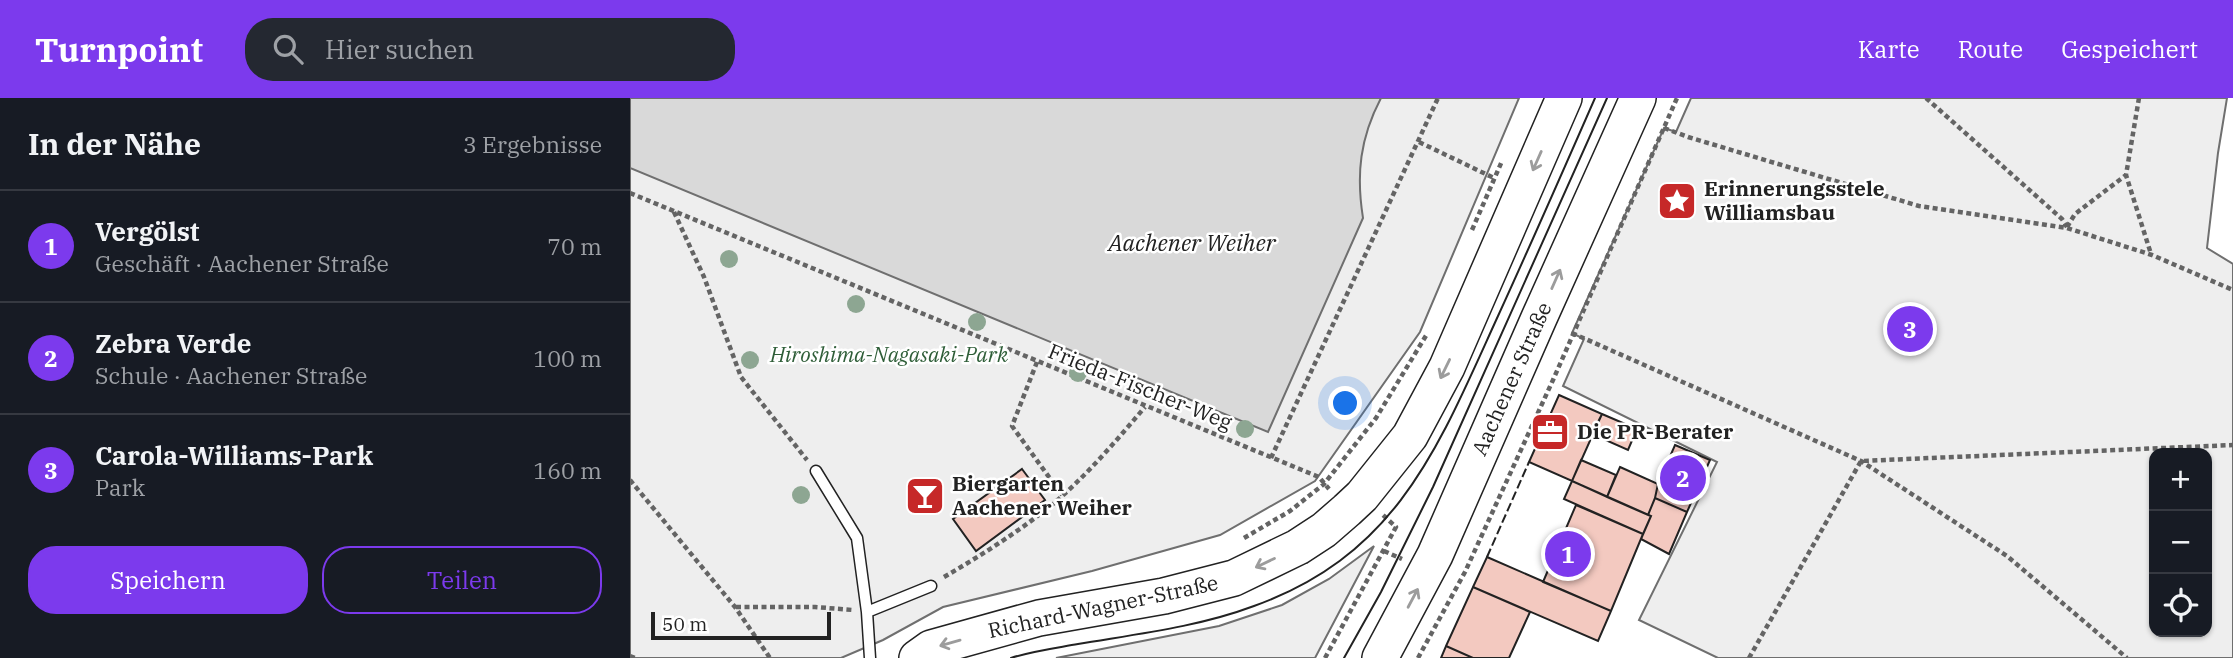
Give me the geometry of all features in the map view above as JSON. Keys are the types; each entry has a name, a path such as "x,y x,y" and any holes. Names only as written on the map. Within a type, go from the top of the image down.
{"main road":[{"name":"Richard-Wagner-Straße","path":"917,658 931,648 1039,618 1164,596 1234,578 1298,547 1324,530 1362,496 1409,436 1447,367 1564,98"},
{"name":"Aachener Straße","path":"1380,658 1435,555 1638,98"}],"lane":[{"path":"816,471 857,538 870,658"},
{"path":"867,611 931,586"}],"path":[{"path":"1271,458 1438,98"},
{"path":"1418,658 1465,572 1677,98"},
{"path":"1926,98 2062,219 2067,228"},
{"path":"2139,98 2126,175 2151,255"},
{"path":"1664,128 1919,206 2067,228 2151,255 2233,290"},
{"path":"1419,142 1494,178"},
{"path":"1468,239 1504,155"},
{"path":"2067,228 2075,214 2126,175"},
{"name":"Frieda-Fischer-Weg","path":"630,193 1319,477 1324,484 1376,418 1432,324"},
{"path":"674,212 704,277 741,377 816,471"},
{"path":"1572,333 1861,461 2007,556 2127,658"},
{"path":"1037,362 1012,426 1062,495"},
{"path":"931,586 1004,541 1050,506 1114,444 1145,407"},
{"path":"1861,461 2233,445"},
{"path":"1749,658 1861,461"},
{"path":"630,480 735,607 770,658"},
{"path":"1325,658 1384,551"},
{"path":"735,607 815,607 867,611"}],"green space":[{"name":"Hiroshima-Nagasaki-Park","path":"630,98 1519,98 1420,332 1315,481 1220,535 1092,571 943,607 883,640 841,658 630,658"},
{"path":"1691,98 2227,98 2207,248 2233,264 2233,658 1718,658 1639,620 1717,462 1563,386 1584,339 1572,333 1664,128 1676,132"},
{"path":"1374,546 1315,658 1056,658 1219,626 1282,605 1329,579"}],"water":[{"name":"Aachener Weiher","path":"630,98 1381,98 1368,127 1361,156 1363,218 1268,432 630,168"}],"building":[{"path":"1559,395 1602,414 1572,481 1529,462"},
{"path":"1602,414 1637,429 1628,450 1592,434"},
{"path":"1675,445 1710,460 1687,512 1655,498 1658,484"},
{"path":"1581,460 1616,475 1607,497 1572,481"},
{"path":"1620,467 1658,484 1648,515 1607,497"},
{"path":"1022,469 1045,500 976,551 953,519"},
{"path":"1572,481 1651,516 1643,534 1564,499"},
{"path":"1655,498 1687,512 1669,554 1641,539"},
{"path":"1576,505 1643,534 1611,611 1543,582"},
{"path":"1487,557 1611,611 1598,641 1473,587"},
{"path":"1473,587 1530,612 1509,658 1473,658 1446,646"},
{"path":"1446,646 1473,658 1441,658"}],"tram line":[{"path":"1011,658 1189,625 1254,606 1304,584 1345,557 1379,525 1408,490 1433,451 1455,408 1595,98"},
{"path":"1344,658 1381,592 1433,487 1607,98"}],"fence":[{"path":"1487,557 1529,462"}],"place":[{"name":"Erinnerungsstele Williamsbau","path":"1677,201"},
{"name":"Carola-Williams-Park","path":"1910,329"},
{"name":"Die PR-Berater","path":"1550,432"},
{"name":"Zebra Verde","path":"1683,478"},
{"name":"Biergarten Aachener Weiher","path":"925,496"},
{"name":"Vergölst","path":"1568,554"}]}
